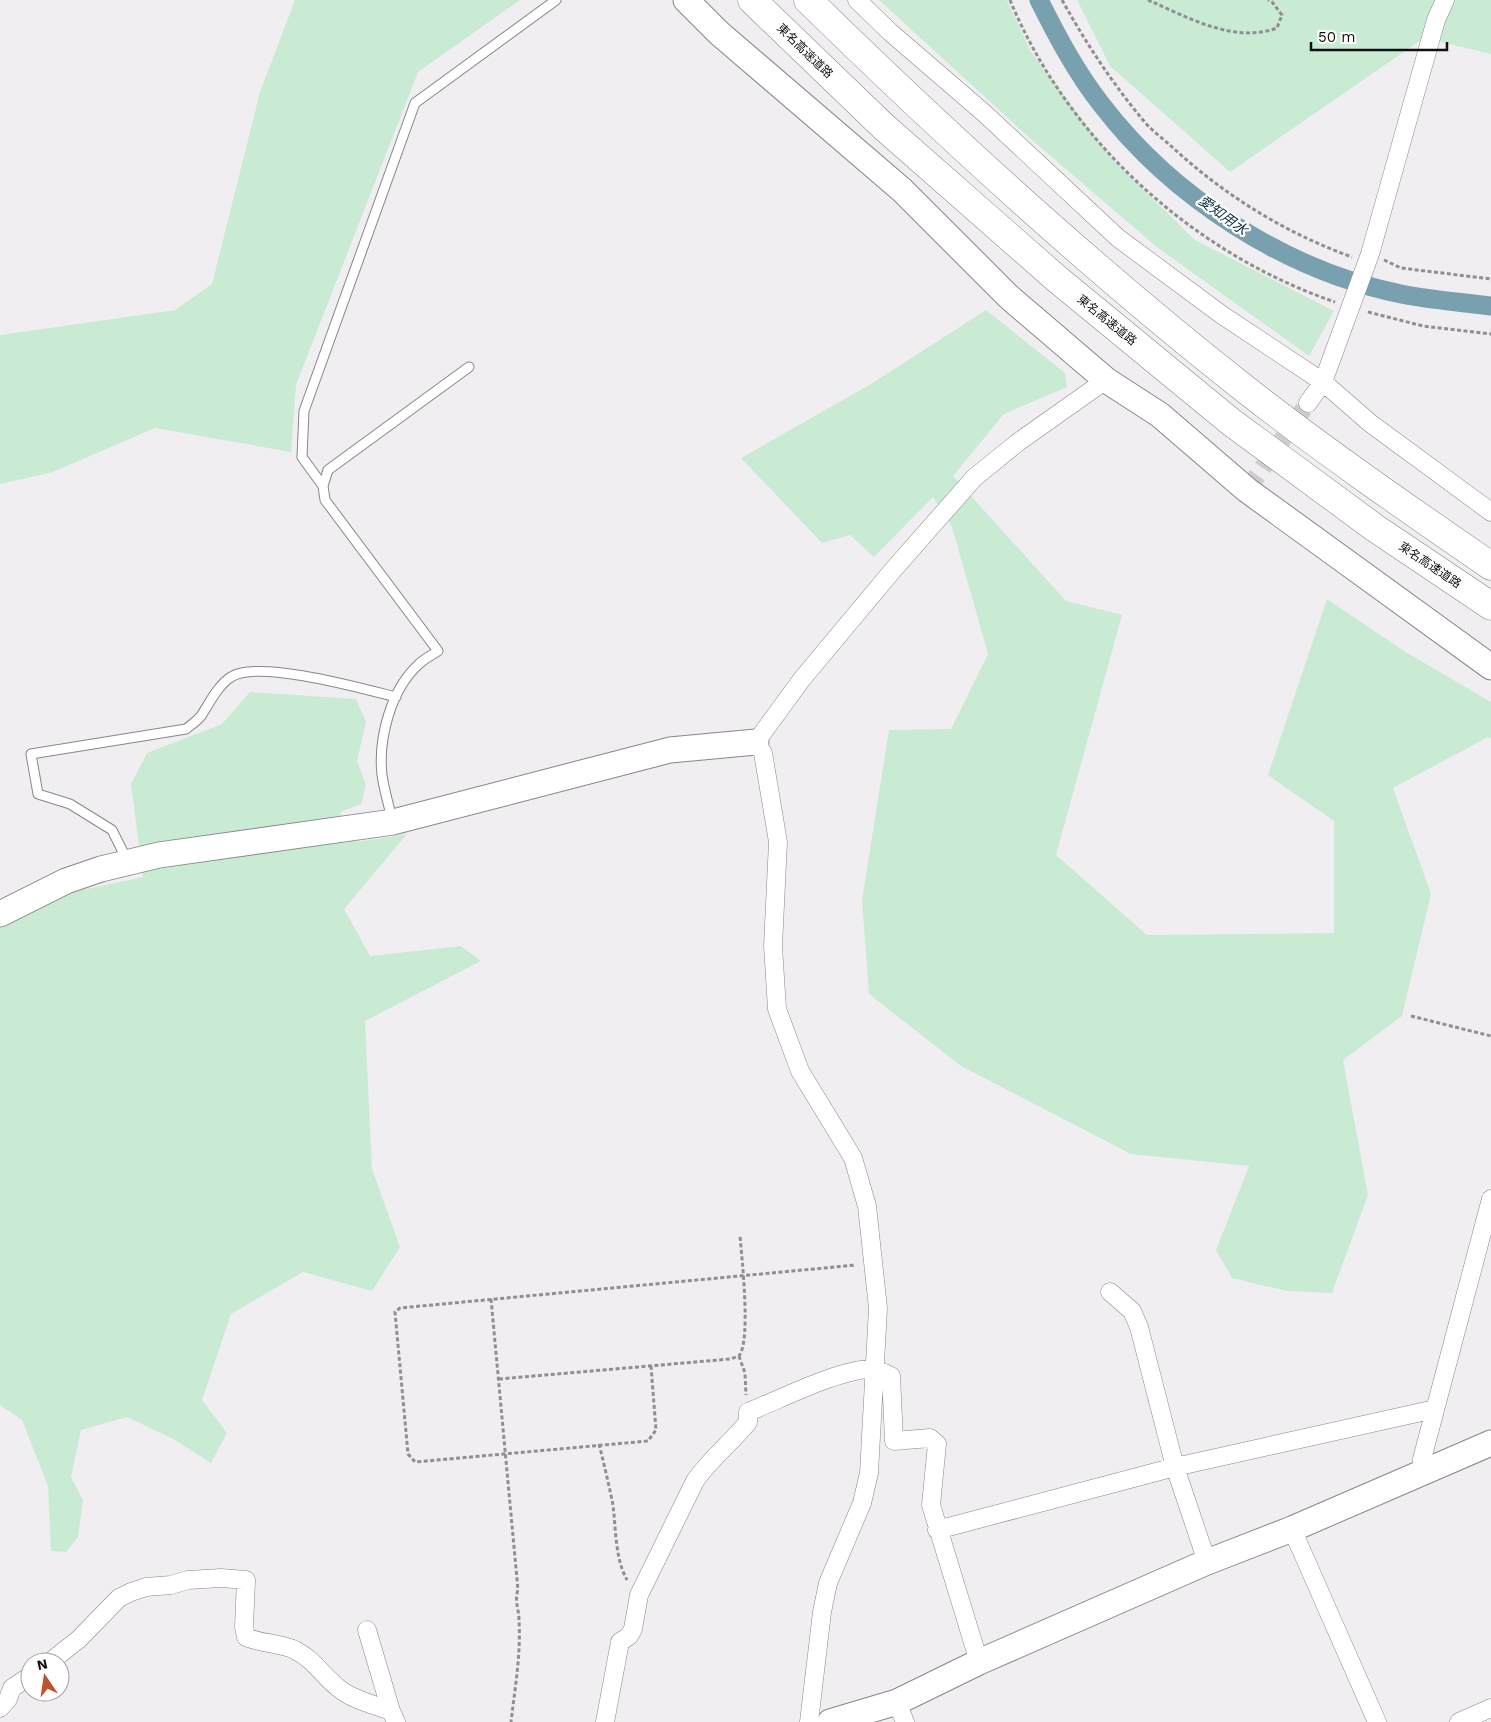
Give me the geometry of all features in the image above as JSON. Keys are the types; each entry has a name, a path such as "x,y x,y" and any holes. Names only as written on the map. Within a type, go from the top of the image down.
{"highway":[{"name":"東名高速道路","path":"752,0 884,127 1072,292 1231,422 1375,528 1491,606"},
{"path":"808,0 904,94 1086,258 1245,389 1401,504 1491,566"}],"street":[{"path":"686,0 719,33 902,190 1009,297 1106,380 1160,415 1247,490 1491,667"},
{"path":"858,0 1118,238 1215,309 1323,382 1370,423 1491,512"},
{"path":"1308,403 1323,382 1368,258 1436,20 1445,0"},
{"path":"0,914 66,881 129,862 192,849 287,839 393,822 670,750 756,742 802,679 893,570 974,478 1017,443 1106,380"},
{"path":"756,742 763,753 778,842 773,946 777,1009 800,1071 853,1158 867,1206 878,1308 869,1473 862,1503 828,1583 822,1612 809,1722"},
{"path":"1422,1474 1422,1459 1491,1199"},
{"path":"1110,1292 1132,1311 1139,1327 1174,1467 1207,1562"},
{"path":"605,1722 620,1642 629,1636 633,1629 638,1595 695,1481 706,1465 726,1448 748,1422 748,1412 807,1388 851,1373 874,1369 891,1376 894,1441 930,1438 937,1444 931,1505 937,1530 979,1662"},
{"path":"937,1530 1174,1467 1435,1409"},
{"path":"830,1722 901,1712 979,1662 1207,1562 1292,1529 1491,1443"},
{"path":"1292,1529 1377,1722"},
{"path":"63,1652 79,1639 113,1604 131,1592 146,1587 171,1585 188,1580 221,1578 246,1580 244,1627 246,1637 259,1643 293,1649 314,1661 326,1678 343,1692 394,1716"},
{"path":"367,1630 394,1716"},
{"path":"0,1708 8,1700 12,1688 20,1683"},
{"path":"1459,1722 1491,1708"}],"lane":[{"path":"323,486 302,457 304,411 414,103 556,0"},
{"path":"393,822 382,776 381,758 388,716 404,681 419,664 438,651 325,500 323,486 328,470 469,367"},
{"path":"129,862 112,830 70,804 38,794 31,754 186,729 200,717 231,676 264,670 334,681 396,697"}],"path":[{"path":"1010,0 1036,53 1067,103 1095,139 1153,196 1202,235 1269,274 1351,306 1423,326 1491,334"},
{"path":"1062,0 1095,56 1144,122 1193,167 1232,196 1284,227 1368,258 1401,268 1491,280"},
{"path":"1148,0 1198,23 1223,30 1266,32 1276,28 1282,15 1272,2 1268,0"},
{"path":"1411,1016 1491,1036"},
{"path":"499,1380 730,1359 739,1356 745,1345 744,1277 740,1236"},
{"path":"651,1366 656,1430 648,1441 415,1462 408,1454 395,1312 400,1308 744,1277 874,1263"},
{"path":"491,1299 518,1590 515,1596 520,1637 511,1722"},
{"path":"739,1356 745,1373 748,1412"},
{"path":"599,1444 612,1504 623,1573 638,1595"}],"green space":[{"path":"295,0 520,0 418,72 296,385 291,452 155,428 53,472 0,484 0,335 175,310 212,284 260,92"},
{"path":"879,0 1007,0 1031,52 1113,160 1195,240 1334,311 1309,356 1158,248 1033,141"},
{"path":"1077,0 1491,0 1491,54 1424,38 1230,172 1110,66"},
{"path":"986,310 1065,373 1067,387 1004,414 953,476 1066,601 1122,615 1056,855 1147,935 1334,933 1334,821 1268,775 1327,599 1404,651 1491,702 1491,738 1488,737 1393,788 1431,894 1402,1016 1343,1060 1368,1195 1332,1293 1287,1291 1232,1278 1216,1250 1249,1166 1131,1154 961,1066 869,994 862,900 889,730 951,729 988,654 952,527 933,497 874,557 850,535 822,543 741,458 871,384"},
{"path":"250,692 356,699 366,722 357,761 366,785 361,804 340,812 356,842 407,834 344,909 370,956 461,946 481,961 365,1021 372,1169 400,1247 372,1291 303,1272 231,1314 202,1400 227,1433 211,1463 175,1440 127,1417 81,1430 71,1477 83,1500 78,1537 66,1552 51,1551 48,1486 22,1420 0,1405 0,912 63,894 143,877 131,784 147,753 222,724"}],"waterway":[{"name":"愛知用水","path":"1039,0 1075,67 1101,104 1130,138 1162,170 1197,199 1234,225 1274,248 1316,268 1358,283 1412,296 1491,306"}],"tunnel":[{"path":"1247,490 1308,403"}]}
